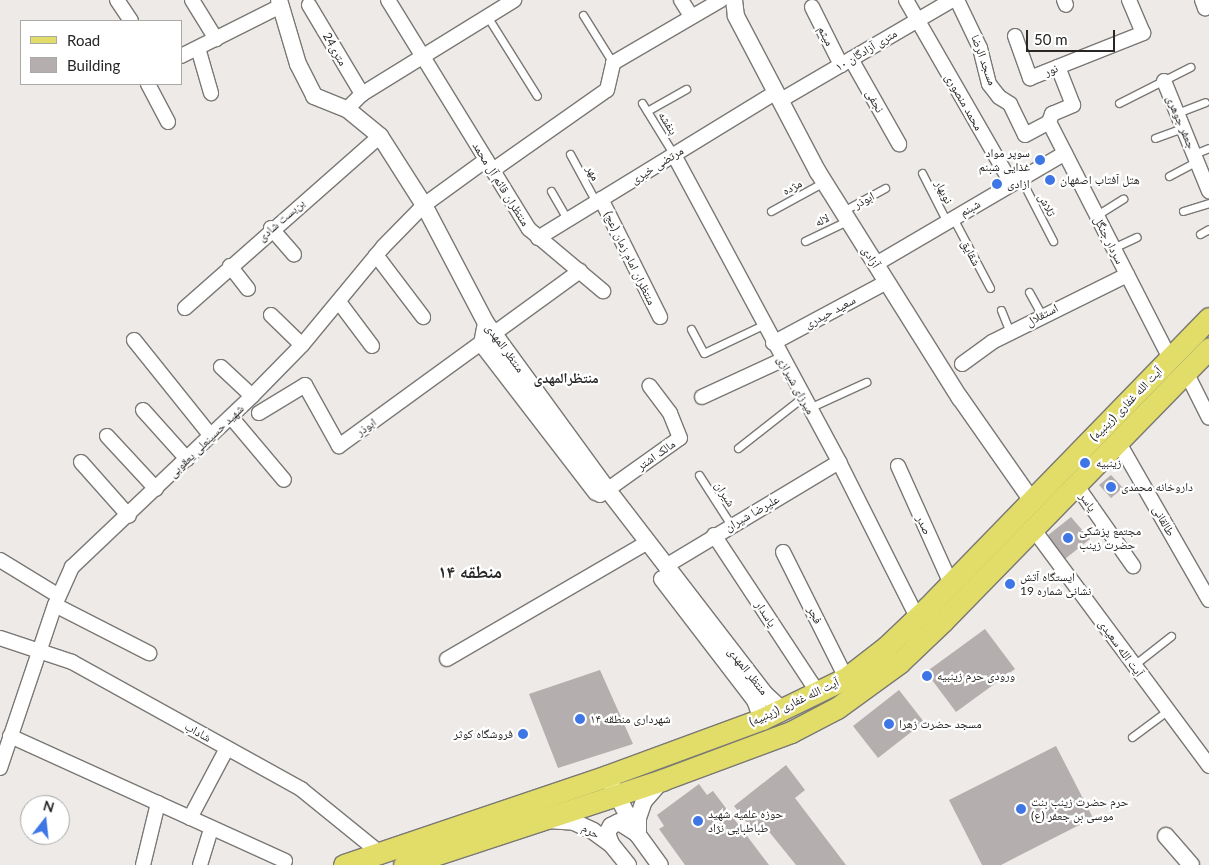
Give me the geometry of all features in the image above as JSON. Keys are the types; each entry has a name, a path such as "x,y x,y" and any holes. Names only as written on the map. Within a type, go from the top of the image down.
{"main road":[{"name":"آیت الله غفاری (زینبیه)","path":"404,865 542,819 612,786 761,704 782,710 846,678 886,647 917,617 1032,502 1209,318"},
{"name":"آیت الله غفاری (زینبیه)","path":"344,865 612,786 662,780 791,732 837,708 899,663 1034,530 1209,348"},
{"path":"1122,409 1137,424"},
{"path":"1094,437 1114,448"}],"street":[{"path":"117,0 130,20"},
{"path":"192,0 216,40"},
{"name":"منتظران قائم آل محمد","path":"388,0 490,165 538,238 604,291"},
{"path":"347,109 362,94 422,57 490,9 514,0"},
{"path":"681,0 691,16"},
{"path":"613,62 721,0"},
{"name":"آزادی","path":"734,0 736,16 825,182 960,398 1032,502"},
{"path":"906,0 916,20"},
{"name":"۱۰ متری آزادگان","path":"779,96 846,62 952,0"},
{"name":"مسجد الرضا","path":"957,0 977,40 989,84 999,97 1010,104 1025,135 1049,122 1052,114 1073,105 1058,67"},
{"name":"نور","path":"1015,36 1030,78 1142,33 1129,0"},
{"path":"182,56 216,40 280,3"},
{"name":"منتظر المهدی","path":"280,3 298,64 314,96 347,109 380,136 424,205 487,334 643,545 666,566 761,704"},
{"name":"24متری","path":"309,5 362,94"},
{"name":"میثم","path":"812,7 846,62"},
{"name":"محمد منصوری","path":"916,20 1016,181"},
{"path":"198,48 211,93"},
{"name":"شهید حسینعلی یعقوبی","path":"0,768 10,736 7,721 39,651 57,600 72,567 129,516 302,345 376,255 424,205 607,90 613,62"},
{"name":"نجفی","path":"846,62 900,144"},
{"name":"جعفر جوهری","path":"1164,81 1209,191"},
{"path":"149,85 168,122"},
{"name":"مرتضی خیری","path":"538,238 674,154 779,96"},
{"name":"سردار جنگل","path":"1049,122 1170,358"},
{"name":"بن‌بست شادی","path":"185,308 271,228 380,136"},
{"name":"شبنم","path":"876,264 1064,153"},
{"name":"میرزای شیرازی","path":"674,154 763,325 839,462 917,617"},
{"name":"منتظران امام زمان (عج)","path":"599,201 660,317"},
{"path":"271,228 294,254"},
{"path":"376,255 423,317"},
{"path":"230,266 248,289"},
{"path":"487,334 580,271"},
{"name":"استقلال","path":"962,364 1010,332 1127,275"},
{"name":"سعید حیدری","path":"773,343 887,282"},
{"path":"339,302 372,346"},
{"path":"271,315 302,345"},
{"name":"ابوذر","path":"259,413 305,384 339,446 487,334"},
{"path":"134,340 211,436"},
{"path":"702,397 782,360"},
{"path":"221,367 252,396"},
{"path":"1186,372 1209,418"},
{"name":"مالک اشتر","path":"603,493 680,438 670,412 650,386"},
{"path":"143,410 187,460"},
{"path":"231,417 284,480"},
{"path":"107,436 156,489"},
{"name":"طالقانی","path":"1114,448 1209,600"},
{"path":"81,462 129,516"},
{"name":"علیرضا شیران","path":"666,566 714,535 839,462"},
{"name":"صدر","path":"898,466 950,584"},
{"name":"یاسر","path":"1076,486 1133,566"},
{"name":"آیت الله سعیدی","path":"1034,530 1209,766"},
{"name":"پاسدار","path":"714,535 818,693"},
{"path":"447,659 643,545 761,704"},
{"name":"فجر","path":"783,552 846,678"},
{"path":"0,560 57,600 149,653"},
{"name":"شاداب","path":"0,638 72,662 301,789 380,853"},
{"path":"10,736 285,861"},
{"path":"190,818 227,748"},
{"path":"638,835 638,818 644,801 662,780"},
{"path":"612,786 638,835 660,865"},
{"path":"143,865 158,803"},
{"name":"حرم","path":"542,819 574,822 612,844 628,865"},
{"path":"612,844 607,833 610,826 619,822 638,835"},
{"path":"200,865 211,828"},
{"path":"1166,836 1191,865"}],"lane":[{"path":"490,9 537,96"},
{"path":"583,15 613,62"},
{"path":"1120,103 1190,67"},
{"path":"647,111 686,89"},
{"path":"1177,113 1204,102"},
{"name":"بنفشه","path":"642,103 674,154"},
{"path":"1155,138 1183,128"},
{"path":"1169,176 1209,148"},
{"name":"مهر","path":"570,154 599,201"},
{"name":"نوبهار","path":"922,173 950,220"},
{"name":"تلاش","path":"1016,181 1053,241"},
{"name":"مژده","path":"771,211 825,182"},
{"name":"ابوذر","path":"846,215 885,188"},
{"path":"551,191 568,220"},
{"path":"1096,216 1123,199"},
{"path":"1183,211 1209,203"},
{"name":"لاله","path":"805,241 846,215"},
{"name":"شقایق","path":"950,220 990,288"},
{"path":"1200,234 1209,229"},
{"path":"1113,248 1137,237"},
{"path":"1028,292 1042,315"},
{"path":"1001,310 1010,332"},
{"path":"691,330 704,353 763,325"},
{"path":"738,448 806,403 866,382"},
{"name":"شیران","path":"699,475 731,525"},
{"path":"1134,665 1171,636"},
{"path":"1132,737 1167,711"}],"building":[{"name":"داروخانه محمدی","path":"1111,475 1123,488 1111,498 1099,485"},
{"name":"مجتمع پزشکی حضرت زینب","path":"1071,517 1090,539 1065,559 1047,536"},
{"path":"985,629 1015,669 956,712 926,672"},
{"name":"شهرداری منطقه ۱۴","path":"600,670 633,744 558,768 529,694"},
{"name":"مسجد حضرت زهرا","path":"899,690 924,722 878,758 853,726"},
{"name":"حرم حضرت زینب بنت موسی بن جعفر (ع)","path":"1056,746 1093,818 1001,865 982,865 949,800"},
{"path":"786,765 805,790 795,798 846,865 796,865 762,823 753,830 734,806"},
{"name":"حوزه علمیه شهید طباطبایی نژاد","path":"699,784 707,795 713,791 769,865 685,865 659,829 664,826 657,815"}],"place":[{"name":"سوپر مواد غذایی شبنم","path":"1040,160"},
{"name":"هتل آفتاب اصفهان","path":"1050,180"},
{"name":"ازادی","path":"997,184"},
{"name":"زینبیه","path":"1085,463"},
{"name":"داروخانه محمدی","path":"1111,487"},
{"name":"مجتمع پزشکی حضرت زینب","path":"1068,538"},
{"name":"ایستگاه آتش نشانی شماره 19","path":"1010,584"},
{"name":"ورودی حرم زینبیه","path":"927,676"},
{"name":"شهرداری منطقه ۱۴","path":"580,719"},
{"name":"مسجد حضرت زهرا","path":"889,724"},
{"name":"فروشگاه کوثر","path":"523,734"},
{"name":"حرم حضرت زینب بنت موسی بن جعفر (ع)","path":"1021,809"},
{"name":"حوزه علمیه شهید طباطبایی نژاد","path":"698,821"}],"district":[{"name":"منتظرالمهدی","path":"566,378"},
{"name":"منطقه ۱۴","path":"470,571"}]}
